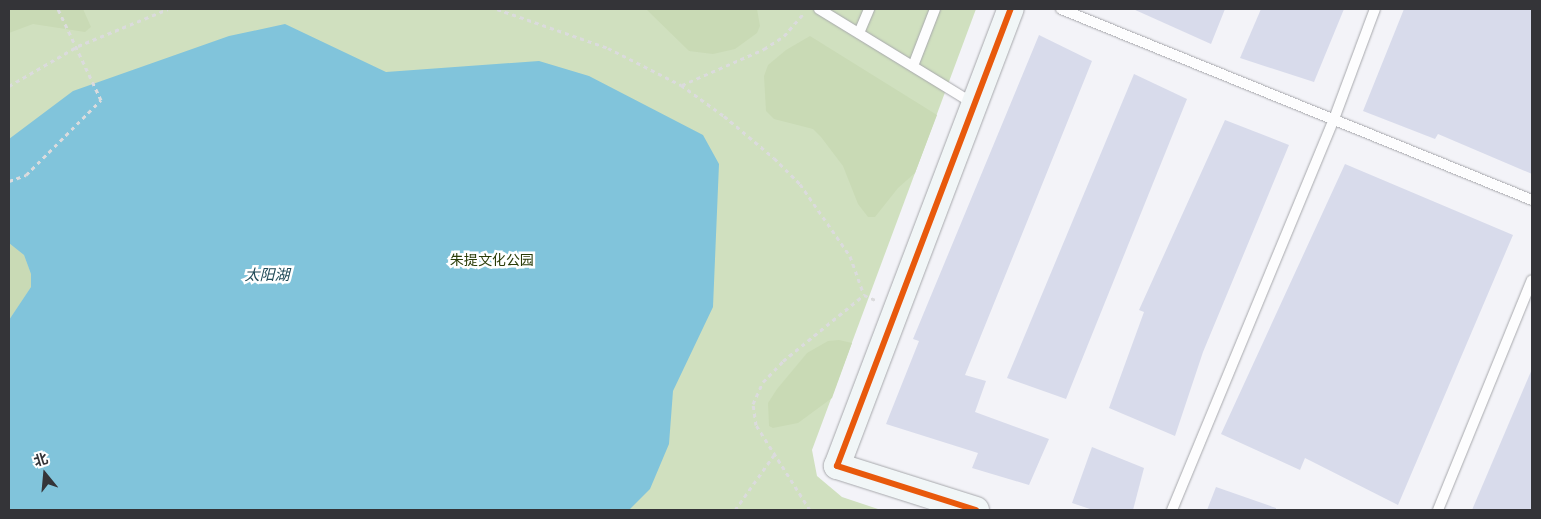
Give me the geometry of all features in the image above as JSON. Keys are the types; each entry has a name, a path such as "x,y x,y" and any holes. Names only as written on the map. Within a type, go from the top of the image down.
{"street":[{"path":"976,510 837,466 1011,9"}],"lane":[{"path":"819,9 975,104"},
{"path":"859,33 869,9"},
{"path":"913,66 935,9"},
{"path":"1062,9 1532,200"},
{"path":"1172,510 1334,119 1375,9"},
{"path":"1438,510 1532,280"}],"path":[{"path":"9,181 26,175 101,100 78,46 58,9"},
{"path":"9,86 78,46 168,9"},
{"path":"497,9 577,35 681,85 774,158 800,184 850,256 864,295 896,310"},
{"path":"681,85 764,49 784,36 807,9"},
{"path":"810,510 756,425 753,404 763,382 783,360 864,295"},
{"path":"736,510 774,455"}],"green space":[{"name":"太阳湖","path":"9,9 976,9 812,450 817,476 842,497 881,510 9,510"},
{"path":"9,9 83,9 91,27 85,32 33,24 9,33"},
{"path":"646,9 757,9 760,26 757,33 735,49 713,54 689,51"},
{"path":"810,36 937,115 915,173 898,188 875,217 868,217 858,204 843,166 813,129 774,119 766,111 764,76 768,65 786,50"},
{"path":"9,243 24,255 31,274 31,287 9,320"},
{"path":"839,340 852,343 832,398 798,423 773,428 769,426 768,403 777,389 807,353 828,341"}],"water":[{"name":"太阳湖","path":"285,24 386,72 539,61 589,76 703,135 719,164 713,307 673,391 669,444 650,489 629,510 9,510 9,320 31,287 31,274 24,255 9,243 9,139 73,91 229,36"}],"building":[{"path":"1133,9 1225,9 1211,44"},
{"path":"1261,9 1344,9 1314,82 1240,58"},
{"path":"1404,9 1532,9 1532,174 1438,134 1435,139 1363,111"},
{"path":"1039,35 1092,61 965,375 986,381 975,412 1049,439 1029,485 972,468 978,453 886,424 919,341 913,339"},
{"path":"1134,74 1187,99 1066,399 1007,378"},
{"path":"1225,120 1289,145 1203,352 1175,436 1109,408 1144,312 1139,310"},
{"path":"1345,164 1513,235 1398,505 1305,458 1300,470 1221,434"},
{"path":"1532,369 1532,510 1472,510"},
{"path":"1092,447 1144,468 1133,510 1093,510 1072,503"},
{"path":"1216,487 1276,508 1276,510 1207,510"}],"cycle path":[{"path":"976,510 837,466 1011,9"}],"park label":[{"name":"朱提文化公园","path":"492,260"}]}
